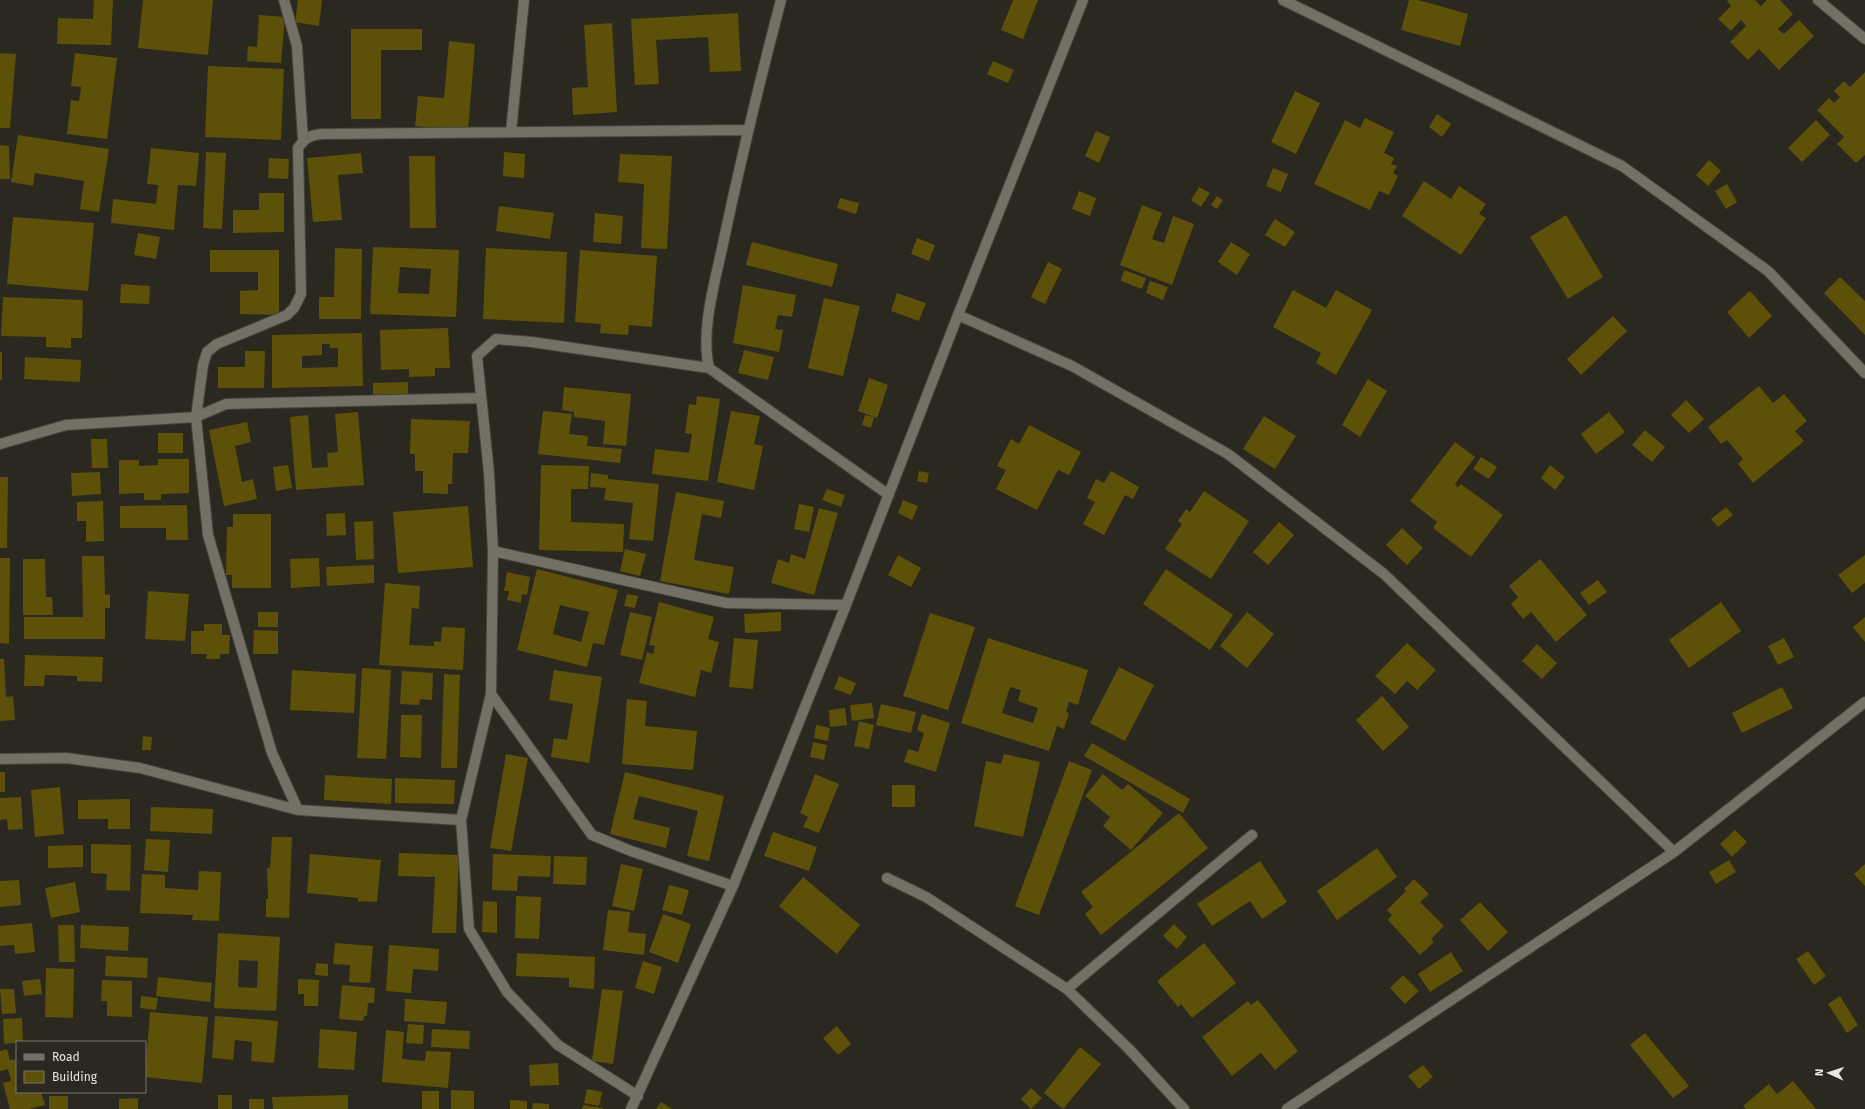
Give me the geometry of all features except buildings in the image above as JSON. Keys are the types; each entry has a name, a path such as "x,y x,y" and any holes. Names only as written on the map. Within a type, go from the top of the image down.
{"street":[{"path":"284,0 297,46 303,140"},
{"path":"512,132 524,0"},
{"path":"709,368 706,354 710,304 747,130 781,0"},
{"path":"631,1109 733,886 846,605 958,315 1084,0"},
{"path":"1283,0 1622,166 1768,271 1865,373"},
{"path":"1818,0 1865,39"},
{"path":"298,810 272,753 208,535 196,417 203,365 208,352 217,344 287,315 294,308 302,294 298,148 303,140 310,135 322,134 747,130"},
{"path":"958,315 1072,366 1228,454 1384,574 1674,852"},
{"path":"638,1096 558,1045 507,992 469,929 461,820 491,694 493,551 489,473 477,356 496,339 532,342 709,368 889,495"},
{"path":"0,444 66,425 196,417 226,404 481,398"},
{"path":"493,551 726,603 846,605"},
{"path":"491,694 592,835 631,851 733,886"},
{"path":"1287,1109 1674,852 1865,702"},
{"path":"0,759 66,758 140,768 298,810 461,820"},
{"path":"1067,989 1252,835"},
{"path":"887,878 926,897 1067,989 1129,1049 1184,1109"}]}
